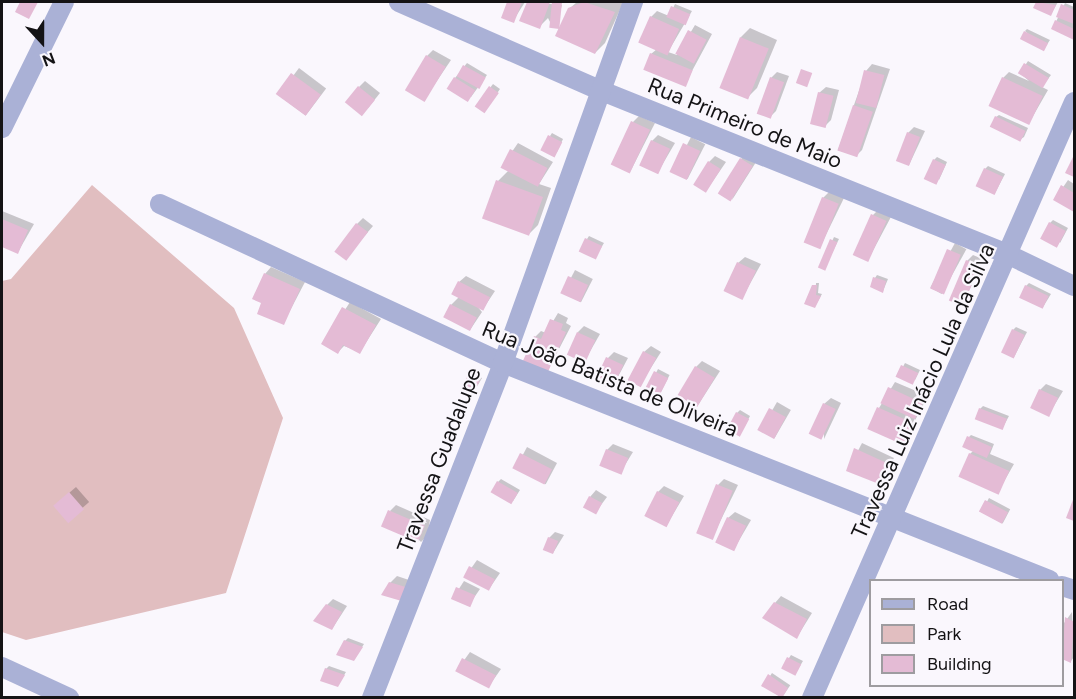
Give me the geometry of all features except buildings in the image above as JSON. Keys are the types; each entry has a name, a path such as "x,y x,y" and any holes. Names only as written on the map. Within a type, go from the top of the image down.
{"street":[{"path":"2,128 64,2"},
{"name":"Rua Primeiro de Maio","path":"399,2 602,91 1009,255 1074,286"},
{"name":"Travessa Guadalupe","path":"372,698 503,363 633,2"},
{"name":"Travessa Luiz Inácio Lula da Silva","path":"812,698 893,519 1074,102"},
{"name":"Rua João Batista de Oliveira","path":"160,204 503,363 1046,579"},
{"path":"2,667 69,698"}],"green space":[{"path":"92,185 234,308 283,418 226,593 26,640 2,632 2,281 11,279"}]}
